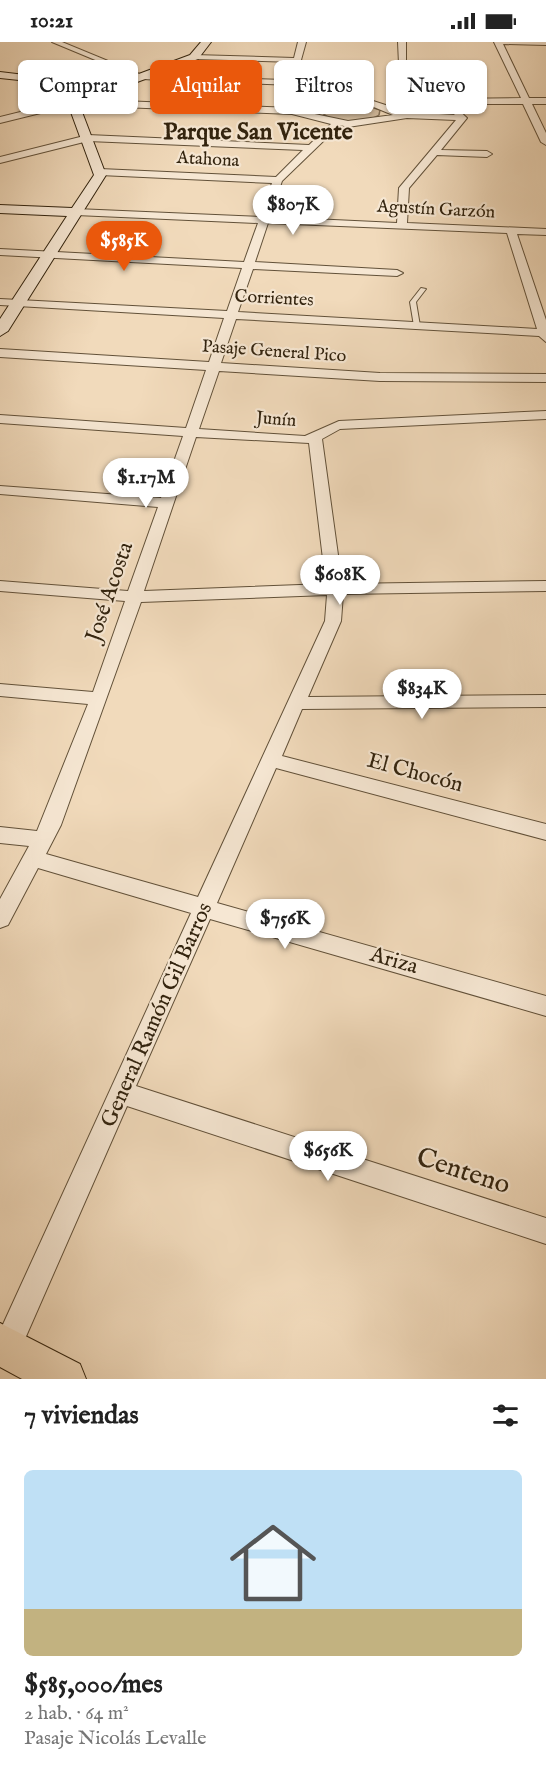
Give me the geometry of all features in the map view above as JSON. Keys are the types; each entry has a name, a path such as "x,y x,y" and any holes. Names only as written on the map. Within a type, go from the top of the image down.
{"main road":[{"path":"138,78 194,57 206,42"},
{"path":"0,75 18,77"},
{"path":"0,331 100,172 78,114"},
{"name":"Agustín Garzón","path":"0,209 76,212"},
{"path":"4,1346 66,1379"}],"street":[{"path":"57,42 141,77 274,82"},
{"path":"194,57 297,60 302,42"},
{"path":"402,42 402,60"},
{"path":"546,43 500,42 546,141"},
{"path":"487,101 546,101"},
{"path":"138,105 274,110"},
{"path":"374,105 386,110 382,120"},
{"path":"0,120 24,114"},
{"path":"303,114 337,123 359,124 407,115"},
{"path":"314,114 317,118"},
{"path":"403,114 463,118"},
{"path":"459,114 463,118"},
{"path":"402,226 404,188 463,118"},
{"name":"José Acosta","path":"0,919 39,849 99,699 278,180 337,123"},
{"path":"0,160 88,138 311,148"},
{"path":"434,152 487,154"},
{"name":"Atahona","path":"100,172 278,180"},
{"name":"Agustín Garzón","path":"76,212 546,232"},
{"path":"511,231 545,334"},
{"path":"0,252 396,273"},
{"name":"Corrientes","path":"0,302 545,334"},
{"name":"Pasaje General Pico","path":"0,353 380,377 546,378"},
{"name":"Junín","path":"0,419 293,439 315,438 339,425 546,415"},
{"name":"General Ramón Gil Barros","path":"4,1346 122,1093 333,621 336,589 315,438"},
{"path":"0,490 166,502"},
{"path":"0,586 134,597 336,589 546,586"},
{"path":"0,690 99,699"},
{"path":"297,703 546,701"},
{"name":"El Chocón","path":"271,760 546,832"},
{"name":"Ariza","path":"0,835 206,906 546,1006"},
{"name":"Centeno","path":"122,1093 546,1231"}],"lane":[{"path":"417,326 412,302 423,289"}],"shaded area":[{"path":"374,108 380,110 379,115 373,118 349,122 324,114 374,114"}],"district":[{"name":"Parque San Vicente","path":"258,132"}]}
